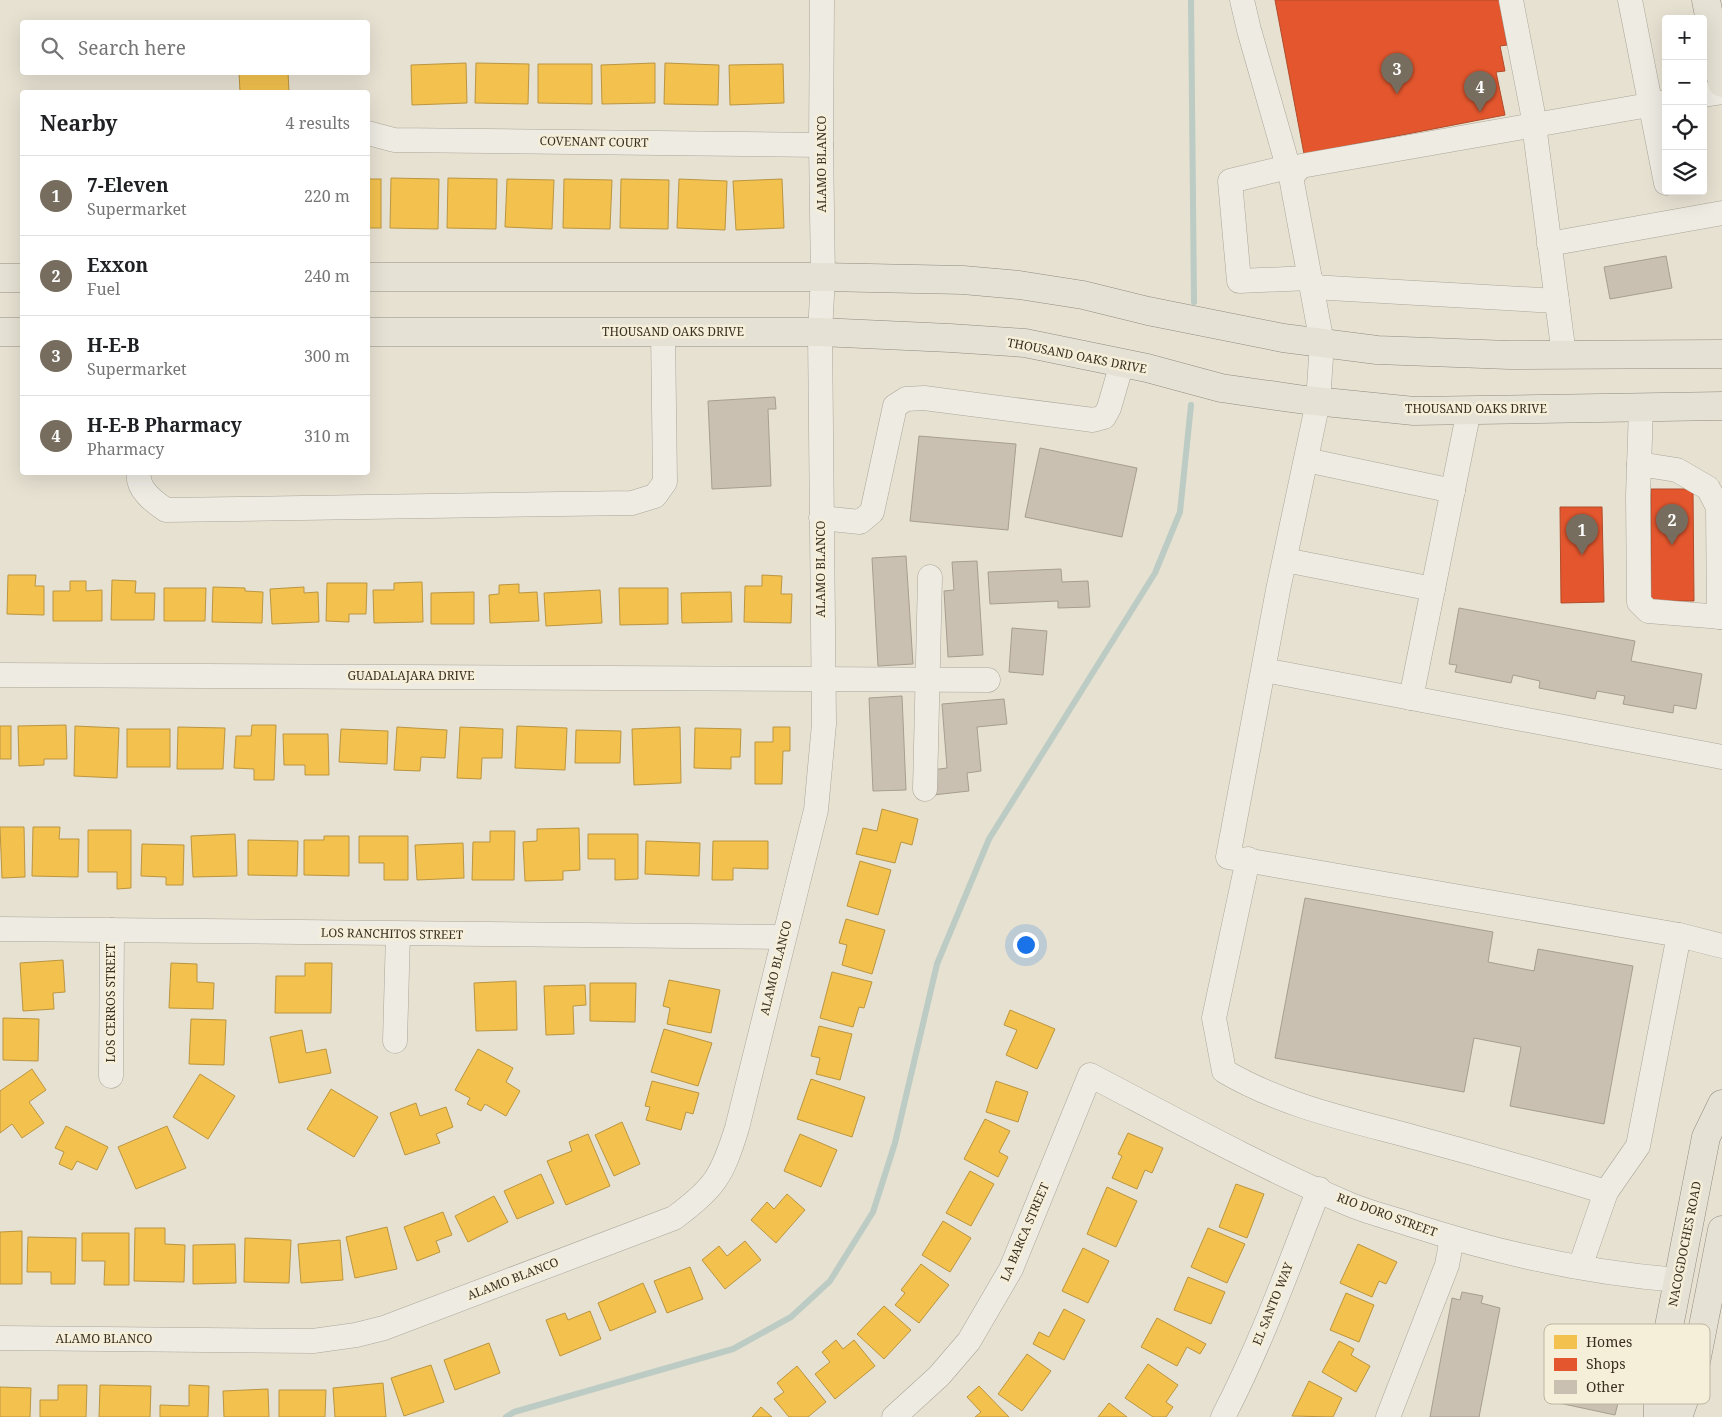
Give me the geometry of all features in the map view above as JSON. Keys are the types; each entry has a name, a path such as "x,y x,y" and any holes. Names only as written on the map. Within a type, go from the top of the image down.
{"main road":[{"path":"1713,16 1722,83"},
{"path":"370,277 824,277 963,280 1019,285 1083,295 1148,311 1283,338 1377,350 1509,355 1722,354"},
{"path":"0,278 20,278"},
{"path":"0,332 20,332"},
{"name":"THOUSAND OAKS DRIVE","path":"370,332 820,332 1025,344 1122,363 1221,388 1318,402 1414,411 1722,406"},
{"name":"NACOGDOCHES ROAD","path":"1669,1324 1706,1137 1722,1104"},
{"path":"1706,1324 1718,1272 1722,1230"},
{"name":"NACOGDOCHES ROAD","path":"1658,1404 1658,1417"},
{"path":"1678,1417 1683,1404"}],"street":[{"name":"ALAMO BLANCO","path":"0,1338 313,1341 356,1335 384,1328 674,1218 697,1201 715,1183 728,1158 816,810 823,741 820,332 824,277 821,145 822,0"},
{"path":"1242,0 1289,172 1322,343 1318,402 1285,560 1228,857 1679,934 1722,946"},
{"path":"1511,0 1534,126 1564,355"},
{"path":"1630,0 1658,103 1663,150"},
{"path":"1707,94 1722,92"},
{"path":"1557,301 1311,282 1239,281 1230,181 1289,172 1301,166 1658,103"},
{"name":"COVENANT COURT","path":"370,134 394,140 821,145"},
{"path":"1668,195 1674,222"},
{"path":"1550,244 1722,213"},
{"path":"138,475 150,499 166,510 632,503 655,496 665,482 663,332"},
{"path":"821,518 860,522 872,512 895,406 906,399 943,400 1093,420 1104,417 1109,408 1122,363"},
{"path":"1639,464 1677,470 1708,488 1720,513 1720,617 1648,611 1639,602 1639,464 1641,408"},
{"path":"1411,698 1469,410"},
{"path":"1306,460 1453,492"},
{"path":"1285,560 1433,589"},
{"path":"925,789 926,680 930,576"},
{"path":"1264,670 1722,757"},
{"name":"GUADALAJARA DRIVE","path":"0,675 988,680"},
{"path":"1248,859 1214,1018 1224,1071 1241,1081 1306,1108 1489,1157 1606,1192"},
{"name":"LOS RANCHITOS STREET","path":"0,929 783,938"},
{"name":"LOS CERROS STREET","path":"111,1076 112,930"},
{"path":"395,1041 398,934"},
{"path":"1580,1267 1606,1192 1638,1146 1679,934"},
{"name":"RIO DORO STREET","path":"1090,1075 1230,1149 1352,1205 1452,1238 1514,1254 1638,1278 1678,1280"},
{"name":"LA BARCA STREET","path":"894,1417 938,1376 969,1341 1011,1269 1090,1075"},
{"name":"EL SANTO WAY","path":"1222,1417 1240,1384 1267,1322 1319,1189"},
{"path":"1388,1417 1447,1265 1452,1238"}],"building: Homes":[{"path":"466,63 467,103 412,105 411,65"},
{"path":"476,63 529,64 528,104 475,103"},
{"path":"655,63 655,103 602,104 601,65"},
{"path":"665,63 719,65 718,105 664,104"},
{"path":"538,64 592,64 592,104 538,103"},
{"path":"783,64 784,103 730,105 729,65"},
{"path":"239,75 288,75 289,90 240,90"},
{"path":"391,178 439,179 438,229 390,228"},
{"path":"448,178 497,179 496,229 447,228"},
{"path":"370,179 381,179 381,228 370,228"},
{"path":"507,179 554,180 552,229 505,227"},
{"path":"564,179 612,180 610,229 563,228"},
{"path":"621,179 669,180 668,229 620,228"},
{"path":"679,179 727,181 725,230 677,228"},
{"path":"782,179 784,228 736,230 733,181"},
{"path":"8,575 36,575 35,586 44,586 44,615 7,614"},
{"path":"762,575 782,576 781,594 792,594 791,623 744,622 745,586 762,586"},
{"path":"112,580 136,581 135,593 155,593 154,620 111,620"},
{"path":"70,581 86,581 86,591 102,590 102,621 53,621 53,591 70,591"},
{"path":"422,582 423,622 374,623 373,590 394,590 394,583"},
{"path":"327,583 367,583 366,614 349,614 349,622 326,621"},
{"path":"519,584 519,593 537,592 539,621 490,623 489,595 499,594 499,585"},
{"path":"213,587 245,588 245,591 263,592 262,623 212,622"},
{"path":"304,587 304,593 318,592 319,622 272,624 270,589"},
{"path":"164,588 206,588 205,621 164,621"},
{"path":"619,588 668,588 668,624 620,625"},
{"path":"600,590 602,623 546,626 544,593"},
{"path":"474,592 474,624 431,624 431,593"},
{"path":"731,592 732,622 682,623 681,593"},
{"path":"66,725 67,759 44,759 44,765 19,766 18,726"},
{"path":"252,725 276,725 274,780 254,780 254,769 234,768 236,736 251,736"},
{"path":"0,726 11,726 11,759 0,759"},
{"path":"75,726 119,728 117,778 74,776"},
{"path":"517,726 567,728 565,770 515,768"},
{"path":"178,727 225,728 223,769 177,769"},
{"path":"397,727 447,730 445,758 421,757 420,771 394,770"},
{"path":"460,727 503,729 502,758 482,758 481,779 457,778"},
{"path":"680,727 681,783 634,785 632,729"},
{"path":"773,727 790,727 790,751 783,751 782,784 755,784 755,742 773,742"},
{"path":"695,728 741,729 740,757 731,757 731,769 694,768"},
{"path":"127,729 170,729 170,767 127,767"},
{"path":"341,729 388,731 387,764 339,762"},
{"path":"576,730 621,731 620,763 575,763"},
{"path":"283,734 328,734 329,775 305,775 305,765 284,765"},
{"path":"882,809 918,819 912,845 901,842 895,863 856,854 863,828 877,831"},
{"path":"0,827 24,827 25,877 2,878"},
{"path":"33,827 60,827 59,839 79,839 78,877 32,876"},
{"path":"579,828 580,870 563,871 563,880 525,881 523,842 537,841 537,829"},
{"path":"88,830 131,830 131,888 117,889 117,872 88,872"},
{"path":"490,831 515,831 514,880 472,880 473,842 490,842"},
{"path":"235,834 237,876 193,877 191,836"},
{"path":"588,834 638,834 638,879 615,880 615,859 588,859"},
{"path":"324,836 349,836 349,876 304,875 304,840 324,840"},
{"path":"359,836 408,836 408,880 384,880 384,863 359,863"},
{"path":"248,840 298,841 297,876 248,875"},
{"path":"646,841 700,843 699,876 645,874"},
{"path":"713,841 768,841 768,869 733,868 733,880 712,880"},
{"path":"463,843 464,878 417,880 415,845"},
{"path":"142,844 184,845 183,885 166,885 166,877 141,876"},
{"path":"860,861 891,870 878,915 847,906"},
{"path":"846,919 885,930 872,974 842,965 847,945 839,943"},
{"path":"63,960 65,992 53,993 54,1009 23,1011 20,963"},
{"path":"171,963 197,964 197,982 214,983 213,1009 169,1008"},
{"path":"305,963 332,963 331,1013 275,1013 276,976 305,976"},
{"path":"832,972 872,982 864,1008 859,1007 853,1027 820,1018"},
{"path":"669,980 720,990 711,1033 667,1024 670,1008 663,1006"},
{"path":"516,981 517,1030 476,1031 474,983"},
{"path":"590,983 636,983 635,1022 590,1021"},
{"path":"585,985 586,1005 573,1006 574,1034 546,1035 544,986"},
{"path":"1010,1010 1055,1029 1037,1069 1006,1055 1017,1030 1004,1025"},
{"path":"3,1018 39,1019 38,1061 3,1060"},
{"path":"191,1019 226,1020 224,1065 189,1064"},
{"path":"819,1026 852,1034 840,1080 816,1074 820,1058 811,1056"},
{"path":"664,1029 712,1043 698,1086 651,1072"},
{"path":"302,1030 306,1053 326,1049 331,1073 279,1083 270,1037"},
{"path":"478,1049 513,1068 506,1082 520,1091 506,1116 485,1104 481,1111 467,1104 470,1098 455,1090"},
{"path":"32,1069 46,1090 29,1102 44,1123 22,1138 12,1124 0,1133 0,1091"},
{"path":"200,1074 235,1096 208,1139 173,1117"},
{"path":"811,1079 865,1097 852,1137 797,1119"},
{"path":"652,1081 699,1093 693,1114 686,1112 681,1130 646,1120 650,1107 645,1106"},
{"path":"996,1081 1028,1092 1018,1122 986,1112"},
{"path":"331,1089 378,1117 354,1157 307,1129"},
{"path":"416,1103 420,1116 446,1107 453,1127 436,1134 440,1143 405,1155 390,1113"},
{"path":"985,1119 1010,1131 999,1152 1008,1157 998,1177 964,1159"},
{"path":"622,1122 640,1164 614,1176 595,1135"},
{"path":"66,1126 108,1147 97,1170 77,1161 72,1170 59,1164 64,1152 55,1148"},
{"path":"167,1126 186,1168 136,1189 118,1147"},
{"path":"1128,1133 1163,1148 1152,1173 1145,1170 1137,1189 1112,1178 1122,1156 1118,1154"},
{"path":"588,1134 610,1186 566,1205 547,1161 572,1151 569,1142"},
{"path":"800,1134 837,1150 821,1187 784,1171"},
{"path":"970,1171 994,1184 971,1226 946,1213"},
{"path":"541,1174 554,1203 517,1219 504,1191"},
{"path":"1236,1184 1264,1194 1247,1238 1219,1227"},
{"path":"1107,1187 1137,1201 1116,1247 1087,1234"},
{"path":"787,1194 805,1210 776,1243 751,1220 767,1202 774,1209"},
{"path":"494,1196 508,1222 468,1242 455,1216"},
{"path":"443,1212 452,1235 436,1241 440,1252 417,1261 404,1227"},
{"path":"943,1221 971,1238 950,1272 922,1255"},
{"path":"387,1227 397,1269 355,1278 346,1237"},
{"path":"135,1228 165,1228 165,1244 185,1245 184,1282 134,1281"},
{"path":"1208,1228 1245,1244 1227,1283 1191,1267"},
{"path":"22,1231 22,1284 0,1284 0,1232"},
{"path":"82,1233 129,1233 129,1285 104,1285 105,1261 82,1261"},
{"path":"28,1237 76,1238 75,1284 51,1284 51,1272 27,1272"},
{"path":"245,1238 291,1240 289,1283 244,1282"},
{"path":"340,1240 343,1280 301,1283 298,1244"},
{"path":"745,1241 761,1260 725,1289 702,1260 719,1246 727,1256"},
{"path":"235,1244 236,1283 193,1284 193,1245"},
{"path":"1358,1244 1397,1262 1386,1284 1379,1281 1372,1297 1340,1283"},
{"path":"1083,1248 1109,1261 1088,1303 1062,1291"},
{"path":"921,1264 949,1285 919,1323 895,1305 905,1293 901,1290"},
{"path":"690,1267 703,1299 667,1313 654,1281"},
{"path":"1188,1277 1225,1292 1211,1324 1174,1310"},
{"path":"643,1283 656,1312 610,1331 598,1303"},
{"path":"1346,1293 1374,1305 1359,1342 1330,1330"},
{"path":"884,1306 911,1330 884,1359 857,1334"},
{"path":"1064,1309 1085,1320 1064,1360 1033,1344 1039,1332 1049,1337"},
{"path":"590,1311 601,1339 560,1356 546,1320 565,1313 568,1320"},
{"path":"1157,1318 1206,1344 1200,1354 1187,1347 1177,1366 1141,1347"},
{"path":"836,1340 843,1349 854,1340 875,1366 835,1399 815,1374 830,1362 822,1352"},
{"path":"1339,1341 1354,1349 1351,1355 1370,1366 1356,1392 1322,1372"},
{"path":"489,1343 500,1373 455,1390 444,1360"},
{"path":"1027,1354 1051,1371 1022,1411 998,1394"},
{"path":"1148,1364 1178,1385 1166,1402 1173,1407 1166,1417 1153,1417 1125,1398"},
{"path":"431,1365 444,1402 404,1416 391,1378"},
{"path":"797,1366 826,1402 808,1417 789,1417 774,1399 784,1392 777,1383"},
{"path":"1309,1381 1342,1398 1333,1417 1292,1416"},
{"path":"383,1383 386,1417 335,1417 333,1388"},
{"path":"58,1385 87,1385 86,1417 40,1417 40,1400 58,1400"},
{"path":"100,1385 151,1386 150,1417 99,1417"},
{"path":"189,1385 209,1386 208,1417 160,1417 160,1405 189,1406"},
{"path":"979,1386 1009,1417 975,1417 981,1412 967,1397"},
{"path":"0,1387 31,1388 30,1417 0,1417"},
{"path":"268,1389 269,1417 224,1417 223,1391"},
{"path":"279,1390 326,1390 325,1417 279,1417"},
{"path":"1109,1403 1127,1417 1098,1417"},
{"path":"761,1407 772,1417 752,1417"}],"building: Shops":[{"path":"1275,0 1499,0 1507,45 1500,46 1505,71 1496,72 1505,115 1304,154"},
{"path":"1651,489 1693,489 1694,601 1651,601"},
{"path":"1560,507 1602,507 1604,602 1561,603"}],"building: Other":[{"path":"1666,256 1672,288 1610,299 1604,267"},
{"path":"775,397 776,409 768,409 771,486 712,489 708,401"},
{"path":"919,436 1016,444 1008,530 910,521"},
{"path":"1040,448 1137,468 1122,537 1025,517"},
{"path":"906,556 913,664 878,666 872,558"},
{"path":"977,561 983,655 948,657 944,591 954,590 952,562"},
{"path":"1061,569 1062,582 1088,581 1090,607 1058,608 1058,601 990,604 988,572"},
{"path":"1459,608 1635,641 1631,661 1702,674 1696,709 1674,705 1673,713 1623,704 1625,696 1597,691 1595,699 1539,688 1540,681 1513,675 1511,683 1455,672 1457,665 1449,664"},
{"path":"1012,628 1047,631 1043,675 1009,672"},
{"path":"902,696 906,790 873,791 869,698"},
{"path":"1004,699 1007,724 977,727 981,771 967,773 969,791 933,795 931,770 947,768 942,704"},
{"path":"1305,898 1493,932 1488,962 1534,971 1538,949 1633,966 1604,1124 1510,1106 1521,1047 1474,1038 1464,1092 1275,1058"},
{"path":"1462,1292 1483,1296 1481,1303 1500,1308 1479,1417 1430,1417 1452,1298 1460,1300"},
{"path":"1564,1404 1618,1404 1615,1415"}],"waterway":[{"path":"1191,0 1194,302"},
{"path":"506,1417 514,1412 733,1349 791,1317 830,1281 873,1212 895,1143 937,964 989,839 1155,573 1180,512 1191,405"}],"place":[{"name":"H-E-B","path":"1397,94"},
{"name":"H-E-B Pharmacy","path":"1480,112"},
{"name":"Exxon","path":"1672,545"},
{"name":"7-Eleven","path":"1582,555"}]}
